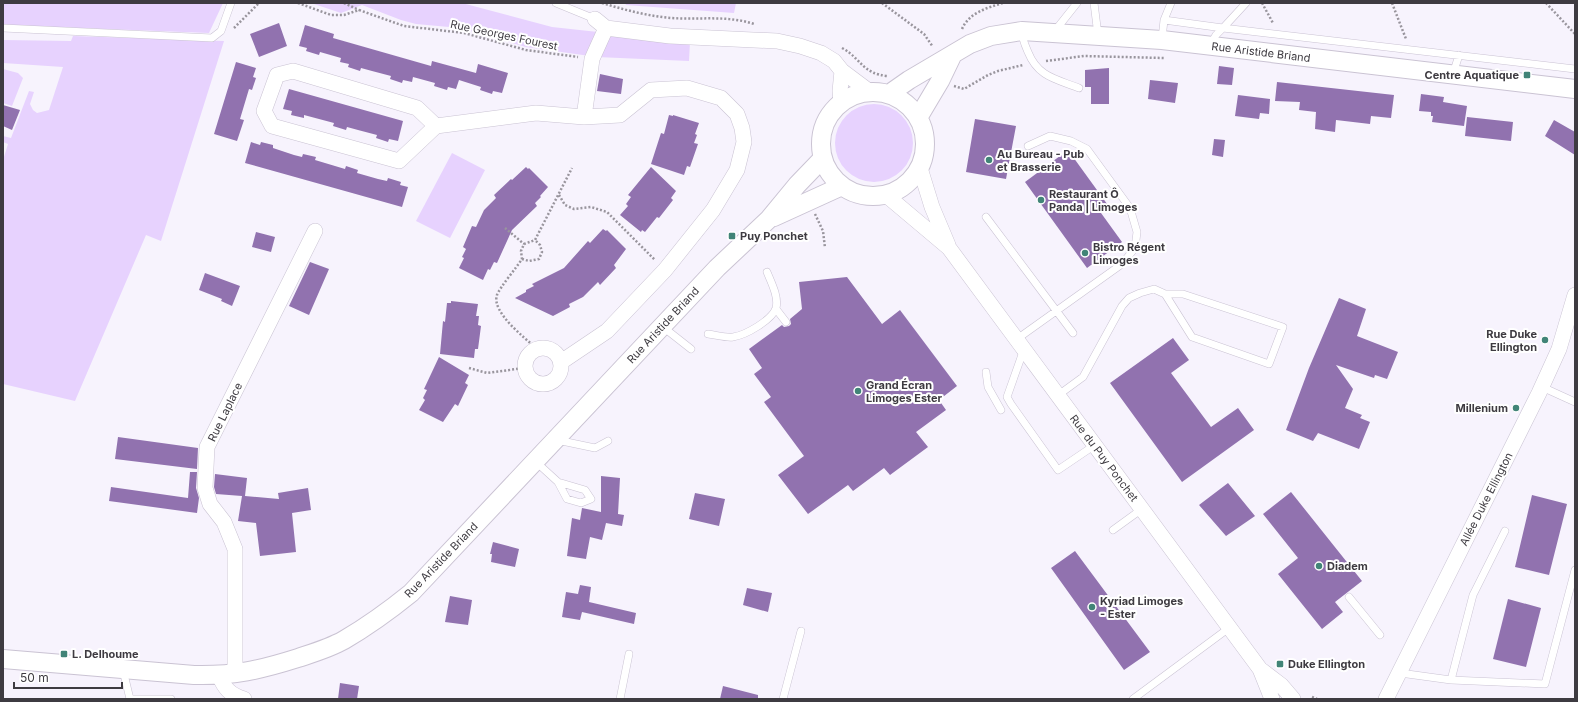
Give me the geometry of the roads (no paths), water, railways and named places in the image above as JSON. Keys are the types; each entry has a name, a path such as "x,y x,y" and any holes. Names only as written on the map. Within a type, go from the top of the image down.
{"street":[{"path":"584,117 592,59 600,23 670,36 777,41 800,46 821,53 834,61 842,71 870,92"},
{"name":"Rue Aristide Briand","path":"889,94 909,80 970,44 991,36 1022,31 1170,41 1575,89"},
{"path":"918,118 940,81 952,56"},
{"path":"436,126 417,108 293,70 277,75 264,111 272,126 399,161 436,126 536,113 584,117 620,115 651,90 686,88 721,98 737,114 742,128 744,142 737,170 713,210 665,270 607,331 561,362 559,374 556,379 546,384 534,382 529,379 524,368 527,356 536,348 549,348 554,351 561,362"},
{"path":"841,103 840,90 842,71"},
{"path":"870,92 889,94 905,103 918,118 924,134 925,151 920,168 911,180 900,189 886,195 871,196 856,193 842,186 830,173 823,158 821,143 824,128 830,115 841,103 855,95 870,92"},
{"name":"Rue Aristide Briand","path":"3,660 194,675 227,675 265,669 311,654 342,641 377,619 411,593 717,268 769,219 797,185 823,158"},
{"name":"Rue du Puy Ponchet","path":"920,168 932,207 949,248"},
{"name":"Rue Aristide Briand","path":"769,219 842,186"},
{"name":"Rue du Puy Ponchet","path":"886,195 949,248 1260,669"},
{"name":"Rue Laplace","path":"227,675 235,549 224,522 210,504 205,488 207,447 315,231"},
{"name":"Allée Duke Ellington","path":"1386,699 1542,387 1559,349 1575,295"},
{"path":"1260,669 1272,699"},
{"path":"1260,669 1281,685 1293,699"},
{"path":"227,675 224,687 235,697 244,699"}],"lane":[{"path":"3,28 212,38 221,31 231,3"},
{"path":"556,3 600,23"},
{"path":"1053,32 1077,3"},
{"path":"1094,3 1098,37"},
{"path":"1170,41 1164,20 1171,3"},
{"path":"1209,46 1212,39 1246,3"},
{"path":"1164,20 1575,69"},
{"path":"1022,31 1022,39 1033,63 1039,70 1079,88"},
{"path":"1453,74 1460,55"},
{"path":"1028,146 1050,136 1071,141 1087,149 1130,208 1137,232 1135,248 1122,264 1056,311 1020,344 1007,397 1010,404 1058,470 1095,445"},
{"path":"986,217 1073,333"},
{"path":"767,272 776,298 776,308 786,322"},
{"path":"1057,396 1083,377 1122,306 1129,298 1154,289 1165,294 1183,294 1283,327 1269,364 1192,337 1165,294"},
{"path":"708,334 733,337 751,330 765,321 776,308"},
{"path":"662,326 691,349"},
{"path":"986,372 988,387 1001,410"},
{"path":"1542,387 1575,402"},
{"path":"554,440 595,448 608,441"},
{"path":"534,461 558,482"},
{"path":"1113,530 1142,509"},
{"path":"1451,680 1473,595 1505,531"},
{"path":"1400,673 1451,680 1545,684 1575,570"},
{"path":"1349,598 1380,634"},
{"path":"1133,699 1229,628"},
{"path":"783,699 801,631"},
{"path":"620,699 629,654"},
{"path":"123,669 130,699 171,699"}],"place":[{"name":"Centre Aquatique","path":"1527,75"},
{"name":"Au Bureau - Pub et Brasserie","path":"989,160"},
{"name":"Restaurant Ô Panda | Limoges","path":"1041,200"},
{"name":"Puy Ponchet","path":"732,236"},
{"name":"Bistro Régent Limoges","path":"1085,253"},
{"name":"Rue Duke Ellington","path":"1545,340"},
{"name":"Grand Écran Limoges Ester","path":"858,391"},
{"name":"Millenium","path":"1516,408"},
{"name":"Diadem","path":"1319,566"},
{"name":"Kyriad Limoges - Ester","path":"1092,607"},
{"name":"L. Delhoume","path":"64,654"},
{"name":"Duke Ellington","path":"1280,664"}]}
